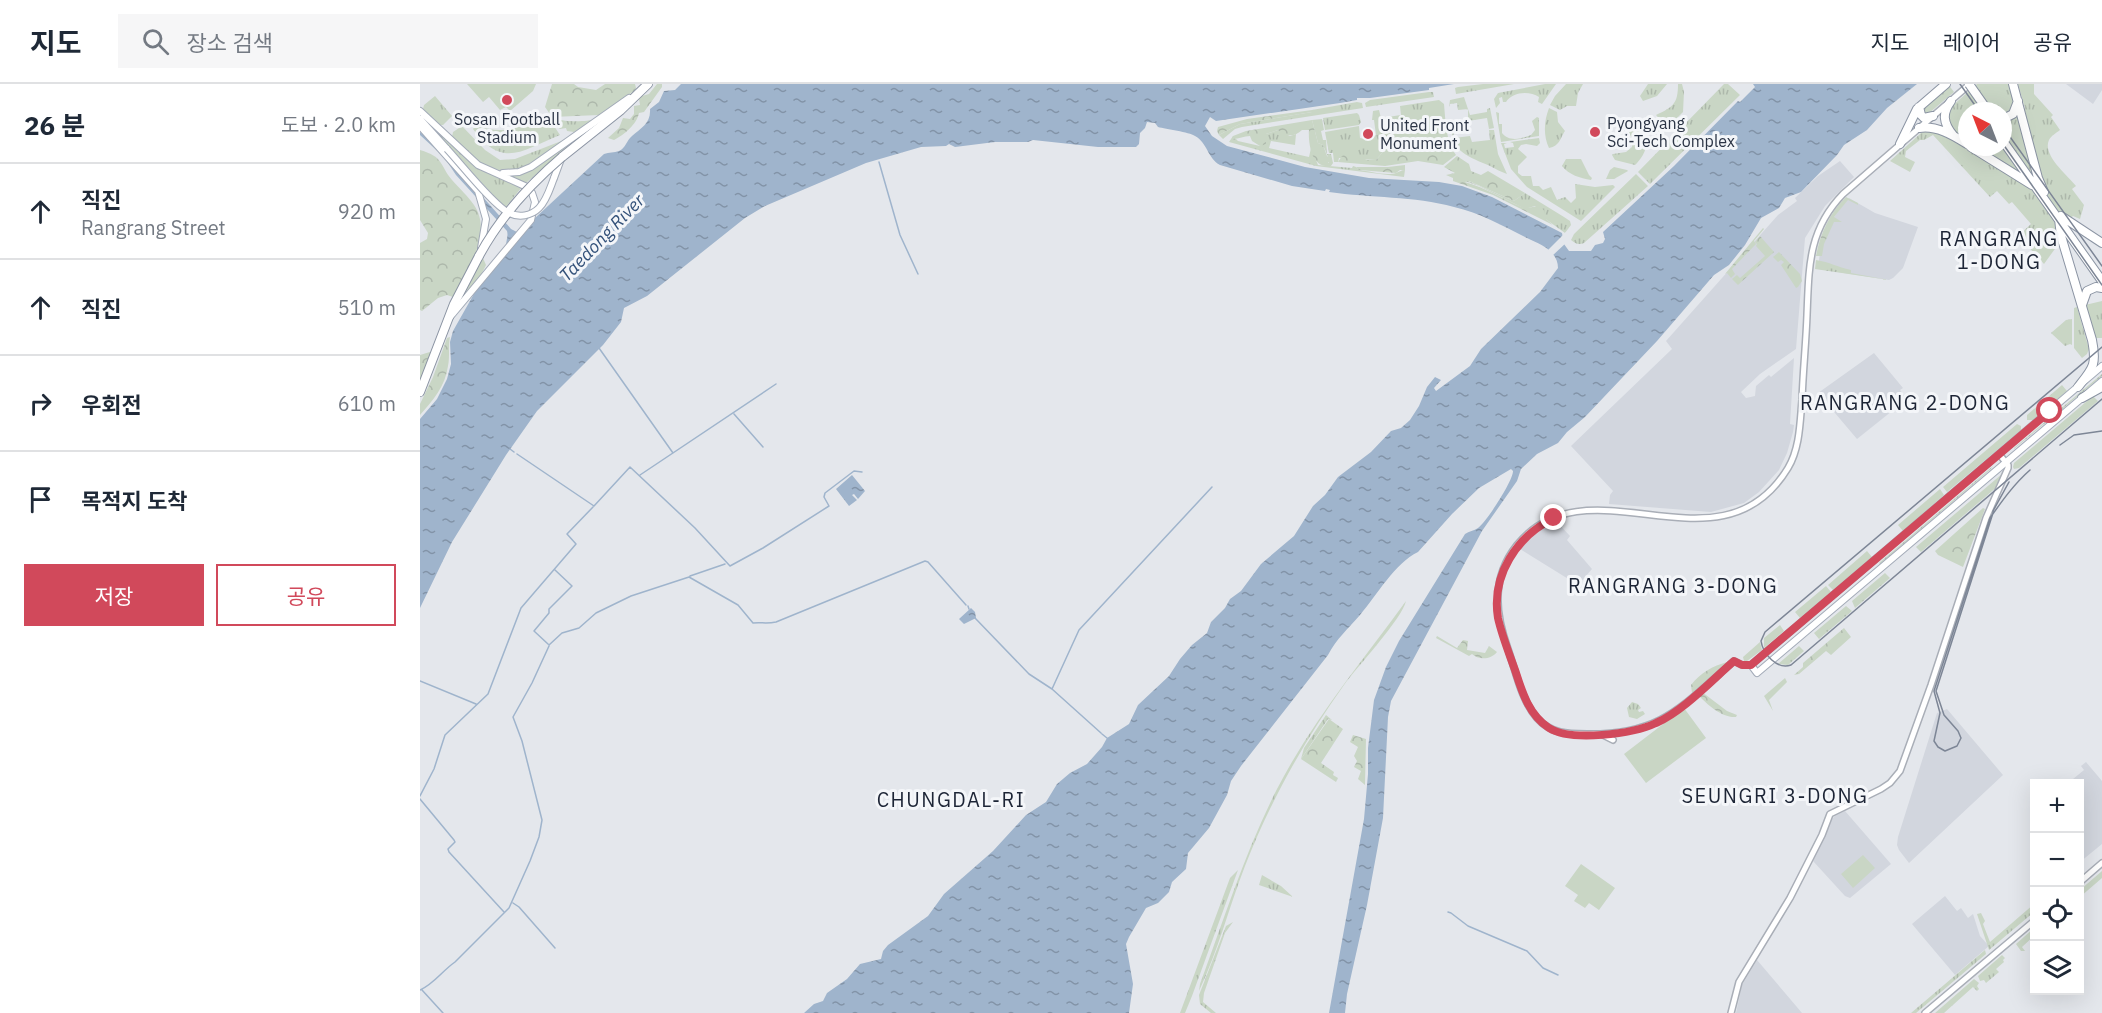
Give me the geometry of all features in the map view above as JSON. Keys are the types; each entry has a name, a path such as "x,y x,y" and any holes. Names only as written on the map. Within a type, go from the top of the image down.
{"highway":[{"path":"420,392 454,304 496,226 514,202 592,128 621,110 647,84"},
{"path":"1900,144 1919,107 1946,84"},
{"path":"1968,84 1978,102"},
{"path":"1968,84 1981,102"},
{"path":"2014,85 2043,193"},
{"path":"2012,114 2018,100"},
{"path":"1951,101 1944,118 1954,136"},
{"path":"1919,107 1924,118 1933,116"},
{"path":"1919,128 1932,128 1958,138"},
{"path":"2012,146 2102,281"},
{"path":"2012,153 2043,193"},
{"path":"1987,156 2043,193"},
{"path":"2060,218 2102,243"},
{"path":"2060,218 2102,273"},
{"path":"2060,218 2061,236 2092,340 2095,362 2078,387"},
{"path":"2082,308 2086,291 2096,287 2102,288"},
{"path":"2092,340 2102,349"},
{"path":"2082,398 2102,387"}],"main road":[{"path":"1968,84 1838,198 1825,216 1812,247 1797,446 1787,470 1768,493 1744,510 1707,519 1604,510 1584,510 1563,514 1534,529 1517,545 1510,556 1498,589 1497,609 1500,627 1523,693 1533,713 1545,725 1559,733 1579,734 1626,732 1650,726 1673,713 1734,661 1742,665 1751,665 2102,366"},
{"path":"420,111 474,162 524,185 532,193 535,202 533,217 450,318"},
{"path":"420,119 503,209 511,214 519,216 531,214 542,204 562,157"},
{"path":"420,126 478,191 486,219 477,259"},
{"path":"493,172 519,172 592,128"},
{"path":"1751,665 1757,673 2102,381"},
{"path":"1731,1013 1739,982 1790,898 1813,854 1830,814 1881,789 1890,783 1900,771 1986,518 2008,468 2006,461 1999,454"},
{"path":"1596,734 1613,740"},
{"path":"2084,878 2102,863"},
{"path":"1925,1013 2030,924"}],"shaded area":[{"path":"2066,84 2102,84 2102,90 2093,104"},
{"path":"1840,161 1854,177 1825,206 1805,238 1796,349 1760,374 1741,392 1746,398 1755,396 1756,386 1794,358 1790,424 1794,425 1787,453 1779,470 1759,492 1744,503 1711,512 1609,504 1613,491 1571,446 1672,349 1666,341 1778,215 1797,201 1795,198 1818,176"},
{"path":"1849,198 1875,213 1918,227 1903,268 1893,278 1889,280 1818,269 1820,252 1833,218"},
{"path":"1874,353 1903,388 1900,390 1907,399 1857,439 1818,393"},
{"path":"1556,521 1570,536 1567,540 1592,569 1578,585 1520,549 1541,529"},
{"path":"1947,709 2003,775 1909,863 1899,850 1898,837 1937,713"},
{"path":"2086,762 2102,781 2102,844 2084,859 2084,779 2073,779 2084,770 2081,766"},
{"path":"1845,811 1891,864 1850,898 1845,896 1813,861 1831,820"},
{"path":"1945,896 1957,911 1961,908 1968,918 1973,914 1980,936 1989,946 1955,975 1912,924"},
{"path":"1757,960 1802,1013 1736,1013 1742,985"}],"green space":[{"name":"Sosan Football Stadium","path":"467,84 536,84 533,91 510,111 506,107 500,110 489,97 483,102"},
{"path":"552,84 574,84 578,87 596,90 605,84 635,84 636,88 599,115 552,117 545,107"},
{"path":"657,84 662,84 662,87 644,112 639,113 630,129 614,140 608,138 619,128 623,118 630,119 634,114 634,106 640,105 639,99 649,94"},
{"path":"1483,84 1514,84 1456,94 1455,88"},
{"path":"1556,84 1542,104 1538,102 1539,97 1522,93 1509,98 1506,102 1503,102 1502,97 1499,98 1500,103 1496,108 1494,99 1498,93"},
{"path":"1566,84 1583,84 1578,93 1576,106 1567,106 1560,110 1550,105"},
{"path":"1648,84 1667,84 1657,96 1643,101 1640,96"},
{"path":"1678,84 1682,84 1684,92 1683,112 1658,137 1658,129 1663,123 1656,115 1667,110 1676,100"},
{"path":"1724,84 1728,84 1740,95 1650,184 1638,172"},
{"path":"1948,84 1954,92 1928,114 1923,114 1922,108"},
{"path":"1977,84 2011,84 2019,111 2025,108 2018,84 2034,84 2034,94 2053,115 2051,117 2060,130 2049,140 2049,152 2056,164 2076,186 2072,189 2084,205 2080,219 2073,216 2053,231 2057,246 2044,264 2026,244 2022,248 2016,238 2031,224 2012,202 2009,204 1997,191 1990,197 1933,135 1920,140 1906,151 1905,157 1915,162 1910,172 1890,161 1921,133 1928,130 1948,136 1958,143 1958,156 2012,156 2012,102 1958,102 1958,134 1946,118 1951,107"},
{"path":"1433,92 1434,97 1366,107 1365,103 1370,100"},
{"path":"435,96 452,116 443,125 438,125 423,109 424,105"},
{"path":"1464,97 1468,109 1458,110 1457,103 1450,104 1449,107 1450,100"},
{"path":"1439,100 1444,104 1446,128 1394,139 1376,160 1339,158 1338,162 1334,162 1333,153 1329,153 1325,132 1359,126 1360,138 1369,140 1376,135 1374,120 1372,120 1373,111 1379,110 1381,118 1401,115 1400,106"},
{"path":"1357,102 1362,103 1363,108 1242,127 1235,129 1223,139 1219,135 1240,124"},
{"path":"1490,108 1494,128 1489,129 1487,118 1468,121 1468,109 1470,115 1487,112"},
{"path":"1549,108 1557,112 1558,122 1565,131 1558,144 1549,148 1545,128"},
{"path":"1312,110 1312,112 1240,124 1219,135 1217,131 1218,127 1247,119"},
{"path":"1496,112 1499,113 1502,133 1508,138 1531,135 1535,130 1532,121 1537,117 1539,118 1539,136 1501,142"},
{"path":"420,113 475,166 522,187 505,208 420,116"},
{"path":"1357,113 1361,122 1359,125 1325,130 1323,118"},
{"path":"534,118 550,120 560,135 524,151 504,153 484,142 473,129 476,125 483,128 506,130 528,123"},
{"path":"557,119 587,121 595,119 574,132 567,131 566,128 560,129 555,125"},
{"path":"1322,119 1323,140 1326,140 1327,154 1331,154 1333,163 1329,164 1323,145 1318,143 1312,120"},
{"path":"1312,120 1318,143 1323,145 1327,156 1332,159 1328,163 1333,163 1331,166 1319,164 1315,160 1309,142 1309,130 1290,135 1278,130 1266,134 1266,144 1260,146 1252,141 1250,136 1233,139 1233,136 1246,131"},
{"path":"1452,120 1454,138 1470,136 1472,142 1490,140 1489,130 1494,130 1498,154 1507,174 1461,151 1453,139"},
{"path":"462,126 485,150 500,160 515,159 564,140 535,161 514,170 503,171 491,169 479,163 454,140 453,132"},
{"path":"1628,126 1641,132 1646,141 1643,154 1635,165 1615,160 1612,155 1626,152 1632,147 1633,139 1626,129"},
{"path":"1446,128 1450,146 1456,155 1443,165 1418,161 1385,166 1338,162 1342,156 1350,152 1367,160 1376,160 1394,139"},
{"path":"1278,130 1290,136 1296,134 1295,145 1271,141 1269,148 1309,157 1311,148 1318,165 1352,168 1353,166 1359,170 1387,174 1405,170 1404,177 1316,166 1229,142 1233,136 1238,141 1260,146 1266,134"},
{"path":"1539,138 1540,143 1537,146 1526,144 1521,145 1518,149 1527,157 1518,166 1518,173 1522,176 1531,176 1533,186 1539,186 1543,190 1551,187 1557,200 1565,197 1571,203 1576,198 1575,184 1595,187 1613,185 1615,187 1581,221 1527,187 1511,169 1501,143 1507,143 1504,144 1505,148 1514,147 1510,142"},
{"path":"566,145 567,147 526,183 508,175 513,174"},
{"path":"420,150 437,158 452,180 474,205 481,227 480,239 472,262 455,295 438,298 422,311 420,310 420,243 427,239 428,233 420,220"},
{"path":"1457,156 1469,164 1471,171 1481,175 1488,171 1525,193 1514,201 1469,181 1465,182 1522,207 1541,208 1547,220 1553,225 1493,195 1453,181 1453,178 1446,175 1455,173 1444,167"},
{"path":"1566,159 1581,159 1591,180 1568,172 1562,166"},
{"path":"1405,165 1405,170 1396,173 1359,170 1356,167 1388,167"},
{"path":"1614,167 1628,171 1614,179 1606,179"},
{"path":"1636,174 1648,186 1584,243 1577,244 1571,240 1574,234"},
{"path":"1466,180 1514,201 1525,193 1570,221 1571,225 1565,233 1547,220 1535,206 1525,209"},
{"path":"1846,197 1858,205 1848,200 1834,217 1842,222 1834,222 1824,244 1822,256 1816,256 1826,224"},
{"path":"1763,228 1754,241 1756,244 1732,269 1735,274 1731,278 1727,273 1725,274"},
{"path":"1760,236 1774,252 1738,285 1732,279 1737,275 1740,278 1765,256 1755,242"},
{"path":"1779,252 1800,274 1802,281 1798,287 1796,288 1781,265 1784,262 1781,260 1778,262 1773,257"},
{"path":"483,258 486,265 479,279 461,301"},
{"path":"1816,260 1851,270 1851,273 1889,280 1815,269"},
{"path":"2102,301 2102,338 2094,338 2085,305"},
{"path":"2077,307 2089,349 2082,358 2074,348 2074,308"},
{"path":"2072,319 2072,345 2065,346 2051,333 2066,320"},
{"path":"450,337 449,362 444,380 434,398 420,415 420,404 433,377 447,338"},
{"path":"433,351 420,380 420,355"},
{"path":"2102,374 2102,376 2014,449 2014,448"},
{"path":"2062,385 2067,391 2033,420 2027,420 2027,415"},
{"path":"2093,396 2098,401 2019,468 2014,469 2014,463"},
{"path":"2017,424 2021,426 2021,430 1947,492 1943,487"},
{"path":"1993,466 1880,564 1879,563"},
{"path":"2002,474 1998,486 1921,552 1916,547"},
{"path":"1940,489 1944,495 1903,531 1898,525"},
{"path":"1983,508 1985,509 1963,567 1938,555 1935,551"},
{"path":"1867,551 1872,557 1833,590 1828,585"},
{"path":"1885,573 1890,578 1855,608 1852,601"},
{"path":"1826,586 1831,592 1800,618 1795,612"},
{"path":"1406,601 1388,631 1329,706 1289,773 1255,842 1199,991 1245,861 1277,789 1321,716"},
{"path":"1846,606 1852,611 1819,639 1814,633"},
{"path":"1780,625 1784,631 1764,648 1764,638"},
{"path":"1844,628 1851,637 1831,655 1826,651 1799,674 1794,675 1803,667 1803,663"},
{"path":"1437,636 1457,648 1463,640 1468,641 1467,650 1485,653 1489,646 1497,652 1491,657 1484,658 1472,654 1469,656 1436,638"},
{"path":"1760,642 1762,650 1744,661 1743,657"},
{"path":"1799,646 1804,651 1788,665 1778,664"},
{"path":"1727,662 1692,693 1691,685 1698,677"},
{"path":"1785,678 1787,682 1769,700 1773,711 1764,696"},
{"path":"1702,692 1727,711 1737,715 1736,717 1720,713 1711,707 1698,695"},
{"path":"1632,702 1641,708 1639,712 1643,711 1645,714 1637,719 1629,717 1627,708"},
{"path":"1684,708 1706,738 1646,783 1624,754"},
{"path":"1326,715 1332,720 1328,719 1301,759 1304,748"},
{"path":"1329,719 1343,729 1321,763 1334,772 1333,775 1338,778 1336,782 1301,759"},
{"path":"1353,735 1366,739 1365,785 1358,779 1361,771 1354,767 1357,761 1354,756 1358,747 1350,742"},
{"path":"1863,855 1875,868 1853,888 1841,874"},
{"path":"1581,864 1615,888 1599,910 1589,903 1585,908 1574,901 1578,895 1565,886"},
{"path":"1238,870 1192,996 1185,1013 1180,1013 1230,878"},
{"path":"2102,871 2102,878 2084,894 2084,887"},
{"path":"1262,875 1281,886 1293,897 1259,885"},
{"path":"2030,907 2030,915 1989,950 1977,914 1981,913 1985,921 1983,924 1990,942"},
{"path":"1233,922 1225,933 1204,993 1203,1002 1216,1013 1211,1013 1200,1004 1199,995 1226,926"},
{"path":"2030,932 2030,940 2022,947 2025,951 2021,951 2016,944"},
{"path":"1985,950 1986,954 1916,1013 1911,1013"},
{"path":"2002,955 2005,958 2004,962 1996,969 1999,972 1986,983 1984,980 1980,981 1978,976"},
{"path":"1974,979 1979,983 1977,991 1973,987 1944,1013 1935,1013"}],"water":[{"name":"Taedong River","path":"681,84 1454,84 1429,88 1429,90 1357,98 1357,100 1340,103 1216,121 1210,117 1205,126 1212,136 1227,146 1305,167 1369,178 1439,182 1462,186 1492,197 1562,233 1564,244 1569,251 1591,251 1595,245 1603,243 1605,239 1603,232 1674,166 1738,101 1740,102 1755,87 1753,84 1917,84 1887,108 1867,130 1844,145 1801,192 1785,198 1779,208 1761,218 1745,245 1729,265 1714,275 1657,341 1585,417 1558,443 1537,454 1521,469 1517,481 1482,531 1391,701 1388,717 1383,818 1345,1013 1329,1013 1364,819 1368,748 1374,700 1386,667 1399,641 1465,534 1478,528 1499,501 1512,476 1511,469 1479,488 1418,552 1394,571 1241,766 1231,781 1227,795 1209,828 1188,853 1186,869 1172,882 1169,892 1158,903 1146,908 1129,937 1126,944 1133,984 1129,1013 804,1013 814,1004 823,1001 827,993 847,979 860,964 881,959 888,945 928,916 944,894 993,851 1026,815 1046,802 1057,784 1070,773 1087,764 1107,738 1129,724 1138,705 1169,676 1192,645 1207,633 1211,622 1225,608 1230,599 1241,591 1261,564 1294,536 1313,506 1325,495 1338,477 1371,452 1391,431 1401,428 1410,420 1427,387 1435,377 1441,380 1434,388 1436,391 1470,366 1481,349 1540,292 1558,268 1555,257 1543,246 1473,213 1439,203 1345,194 1329,192 1330,190 1326,189 1325,191 1292,186 1220,165 1195,136 1158,127 1155,123 1147,122 1140,133 1139,144 1136,147 1098,147 1033,140 955,147 949,144 921,147 866,163 765,206 745,218 647,296 624,308 621,322 603,345 537,411 506,455 452,542 420,608 420,419 437,399 447,379 451,364 450,342 453,331 475,292 507,252 507,231 456,175 444,157 420,135 420,132 436,144 511,229 517,232 525,230 604,154 621,150 647,122 650,109 659,102 664,91 675,90"},
{"path":"852,475 865,491 858,499 854,494 852,495 857,500 849,506 836,489"},
{"path":"971,608 976,618 964,624 959,619"}],"pier":[{"path":"1566,232 1567,242 1551,257 1546,252"}],"waterway":[{"path":"879,162 900,235 918,274"},
{"path":"599,348 673,453"},
{"path":"640,475 776,384"},
{"path":"734,414 763,447"},
{"path":"510,449 514,452"},
{"path":"517,454 594,506 630,467 695,528 730,566 829,506 824,497 825,493 854,471 862,472"},
{"path":"1052,689 1079,630 1212,487"},
{"path":"420,796 434,769 445,735 488,694 521,608 576,544 567,534 593,507"},
{"path":"549,645 562,633 579,628 596,613 631,596 689,577 738,605 753,623 769,623 925,561 966,605"},
{"path":"690,576 725,564"},
{"path":"548,644 534,631 549,613 549,609 572,586 555,570"},
{"path":"975,618 1029,674 1052,689 1101,733"},
{"path":"420,990 455,962 509,908 530,861 539,837 542,820 522,741 513,717 549,646"},
{"path":"420,681 476,704"},
{"path":"1102,734 1107,738"},
{"path":"420,799 454,840 455,842 448,849 449,852 504,912"},
{"path":"513,903 555,948"},
{"path":"1448,912 1468,926 1527,951 1543,968 1558,975"},
{"path":"422,990 443,1013"}],"tram line":[{"path":"1960,84 1973,102"},
{"path":"1973,84 1986,102"},
{"path":"2012,140 2102,266"},
{"path":"2011,156 2102,285"},
{"path":"2102,347 1765,632 1761,641 1768,656 1781,665 1791,665 2102,399"},
{"path":"2060,445 2074,435 2102,431"},
{"path":"2009,482 1993,511 1993,513 1936,691 1944,715 1961,738 1957,746 1945,751 1934,741 1940,713 1934,691 1990,518 1995,512 1999,505 2013,487 2030,470"}],"place":[{"name":"Sosan Football Stadium","path":"507,100"},
{"name":"Pyongyang Sci-Tech Complex","path":"1595,132"},
{"name":"United Front Monument","path":"1368,134"}],"district":[{"name":"RANGRANG 1-DONG","path":"1999,250"},
{"name":"RANGRANG 2-DONG","path":"1905,403"},
{"name":"RANGRANG 3-DONG","path":"1673,586"},
{"name":"SEUNGRI 3-DONG","path":"1775,796"},
{"name":"CHUNGDAL-RI","path":"951,800"}],"route":[{"path":"1554,518 1534,529 1517,545 1503,573 1497,595 1500,627 1523,693 1538,719 1551,730 1559,733 1566,735 1634,731 1666,718 1734,661 1742,665 1751,665 2050,411"}]}
